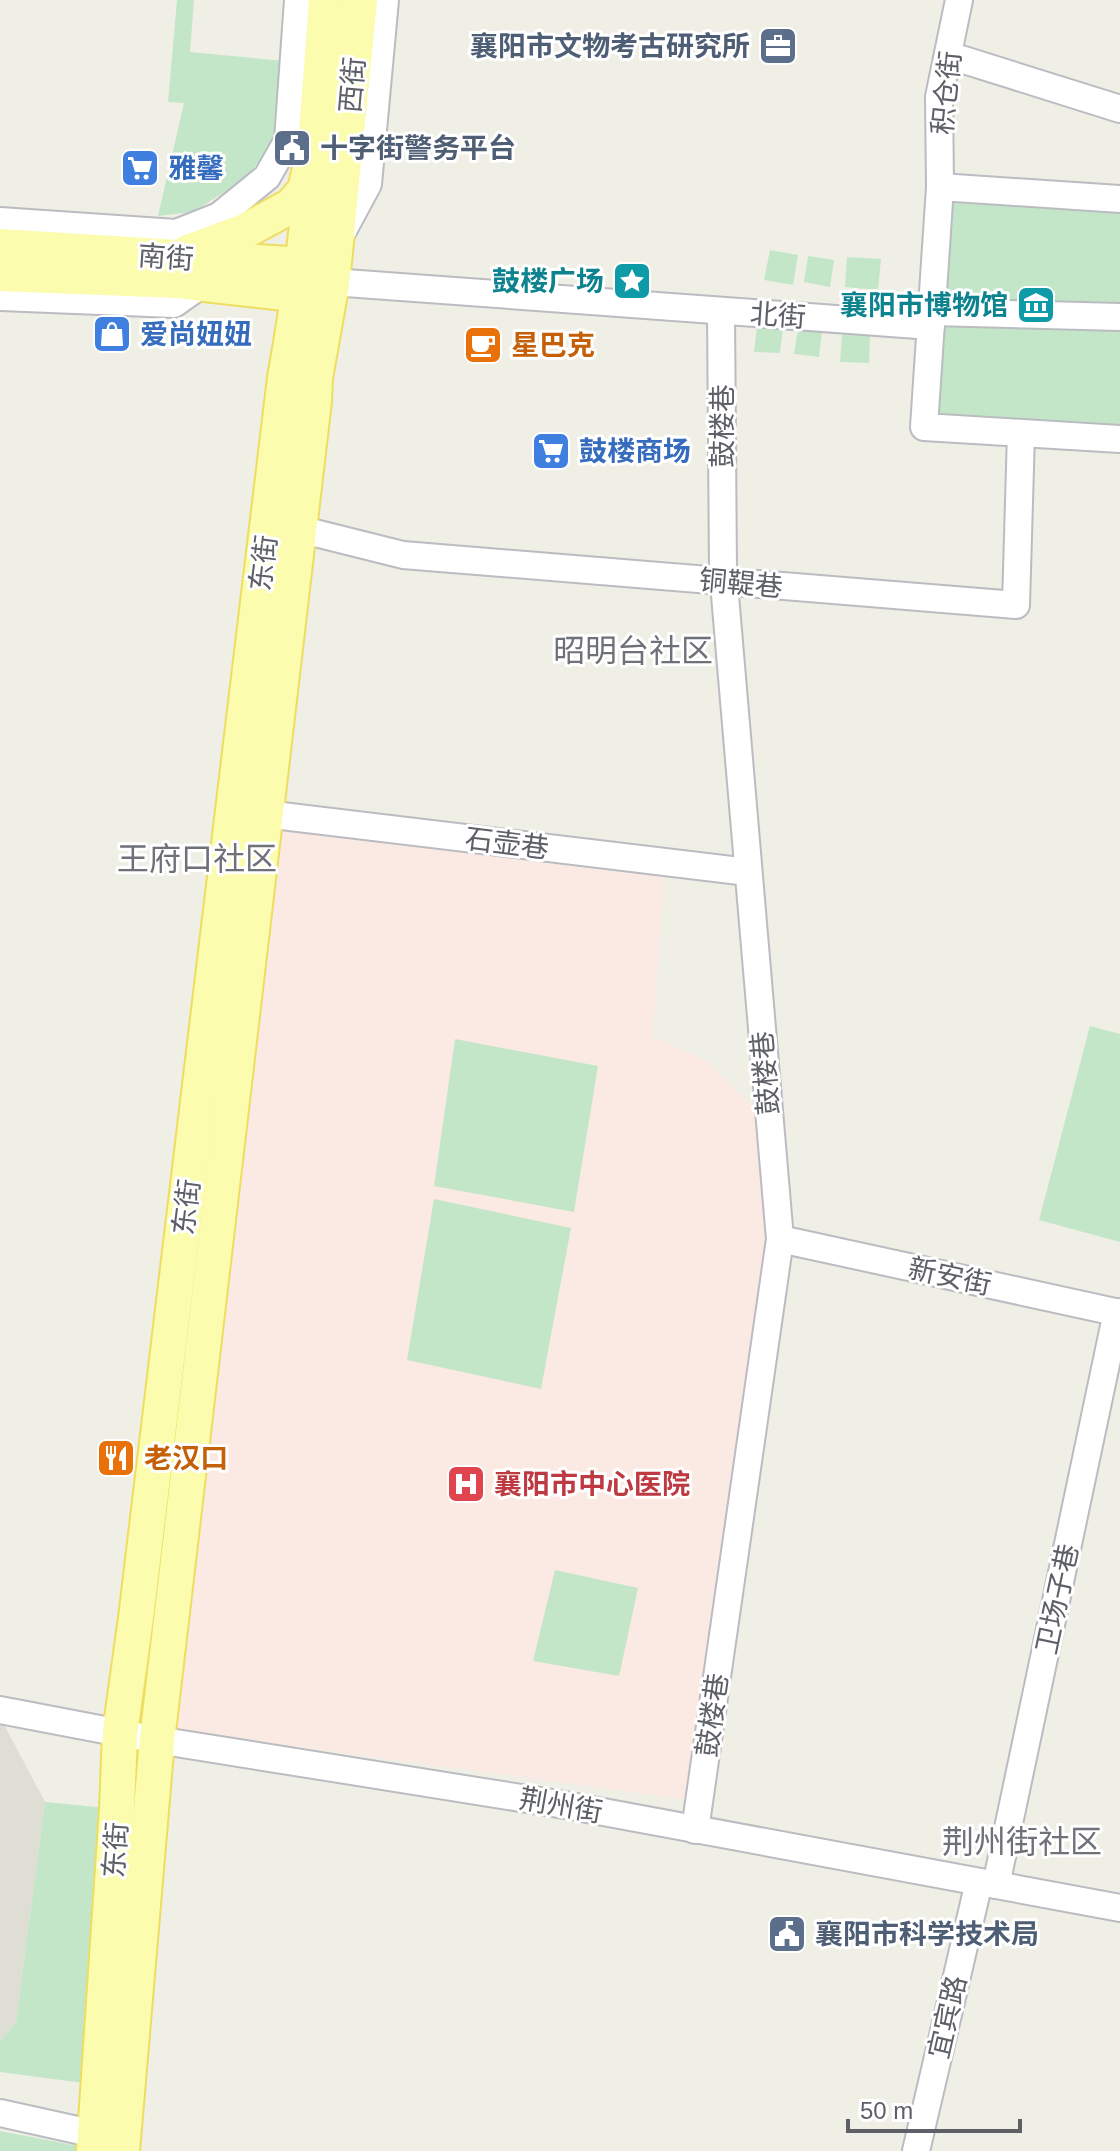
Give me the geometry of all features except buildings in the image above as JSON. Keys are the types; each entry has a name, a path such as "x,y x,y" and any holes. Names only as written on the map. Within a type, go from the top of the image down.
{"main road":[{"name":"西街","path":"322,276 302,143 326,0"},
{"name":"西街","path":"322,276 347,145 360,0"},
{"path":"184,275 245,231 291,206 305,190 302,143"},
{"name":"南街","path":"0,246 184,275"},
{"name":"南街","path":"0,274 322,276"},
{"path":"184,275 272,313 285,378"},
{"name":"东街","path":"104,2145 120,1733 285,378 322,276"},
{"name":"东街","path":"104,2145 157,1740 314,401 322,276"}],"street":[{"path":"0,221 176,233 219,216 267,177 302,143 298,0"},
{"path":"322,276 368,184 385,0"},
{"name":"积仓街","path":"959,0 939,97 940,187 924,427 1021,433"},
{"path":"948,55 1120,109"},
{"path":"940,187 1120,199"},
{"path":"0,297 174,304 184,275"},
{"name":"北街","path":"322,276 721,311 931,319 1120,317"},
{"name":"鼓楼巷","path":"695,1830 780,1239 724,582 721,311"},
{"path":"1021,433 1120,439"},
{"name":"铜鞮巷","path":"299,529 403,555 1016,605 1021,433"},
{"name":"石壶巷","path":"265,814 748,872"},
{"name":"新安街","path":"780,1239 1119,1312"},
{"name":"卫场子巷","path":"987,1884 1119,1312"},
{"name":"荆州街","path":"0,1710 157,1740 571,1806 1120,1908"},
{"name":"宜宾路","path":"916,2151 987,1884"},
{"path":"0,2113 104,2145"}],"shaded area":[{"name":"襄阳市中心医院","path":"265,814 665,862 653,1037 708,1061 770,1126 780,1239 699,1801 158,1728"},
{"path":"0,1717 45,1802 16,2022 0,2042"}],"green space":[{"path":"177,0 194,0 190,52 284,61 281,133 252,170 229,189 193,212 158,216 184,103 168,102"},
{"path":"940,187 1120,199 1120,439 924,427"},
{"path":"770,250 798,255 793,285 764,280"},
{"path":"808,256 834,260 830,287 804,282"},
{"path":"847,257 881,259 878,290 845,287"},
{"path":"757,326 783,328 780,353 754,352"},
{"path":"798,329 822,332 819,357 794,354"},
{"path":"842,335 870,336 869,363 840,362"},
{"path":"1090,1026 1120,1034 1120,1242 1039,1220"},
{"path":"455,1039 598,1066 574,1212 434,1186"},
{"path":"434,1199 571,1228 541,1389 407,1360"},
{"path":"555,1570 638,1588 619,1676 533,1661"},
{"path":"45,1802 117,1809 99,2085 0,2072 0,2042 16,2022"},
{"path":"0,2131 94,2149 94,2151 0,2151"}],"place":[{"name":"襄阳市文物考古研究所","path":"778,46"},
{"name":"十字街警务平台","path":"292,148"},
{"name":"雅馨","path":"140,168"},
{"name":"鼓楼广场","path":"632,281"},
{"name":"襄阳市博物馆","path":"1036,305"},
{"name":"爱尚妞妞","path":"112,334"},
{"name":"星巴克","path":"483,345"},
{"name":"鼓楼商场","path":"551,451"},
{"name":"老汉口","path":"116,1458"},
{"name":"襄阳市中心医院","path":"466,1484"},
{"name":"襄阳市科学技术局","path":"787,1934"}],"district":[{"name":"昭明台社区","path":"633,651"},
{"name":"王府口社区","path":"197,859"},
{"name":"荆州街社区","path":"1022,1842"}]}
